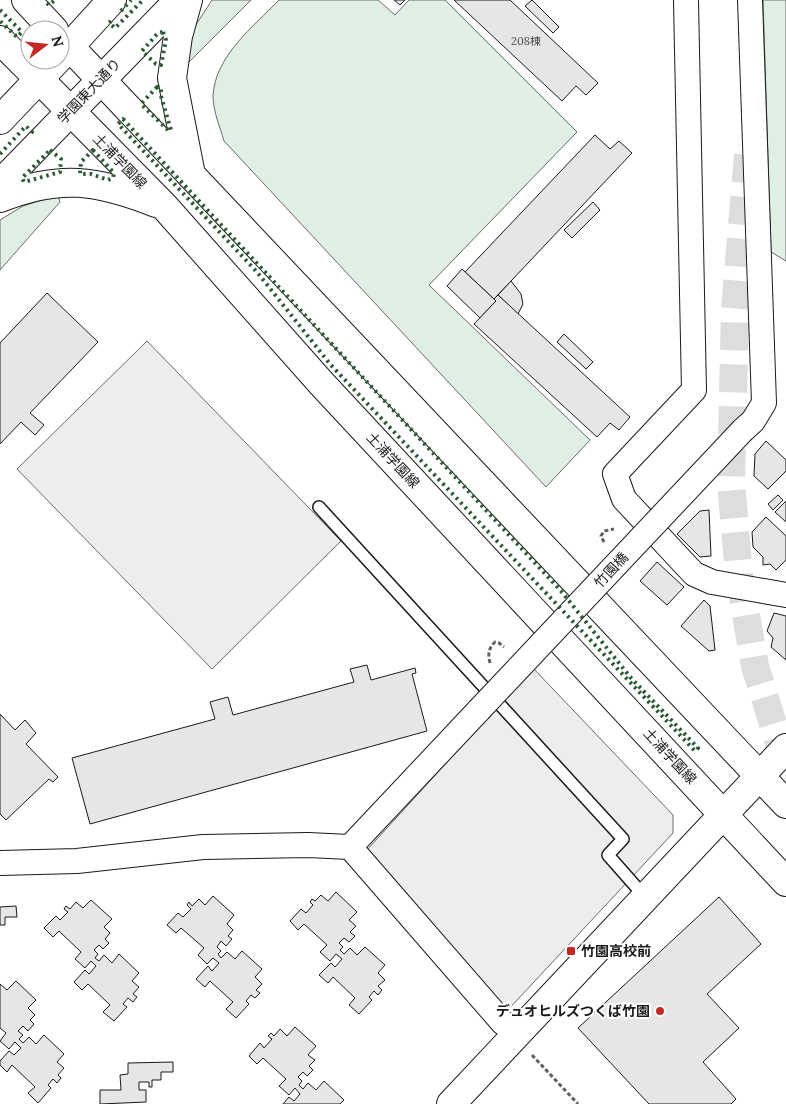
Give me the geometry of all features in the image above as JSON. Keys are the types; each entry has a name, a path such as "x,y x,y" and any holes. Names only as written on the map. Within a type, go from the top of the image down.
{"main road":[{"name":"土浦学園線","path":"26,0 38,20"},
{"path":"70,39 112,0"},
{"name":"学園東大通り","path":"0,184 179,0"},
{"path":"188,0 178,36 172,78 191,175"},
{"name":"土浦学園線","path":"0,40 20,44"},
{"name":"土浦学園線","path":"70,59 101,79 786,804"},
{"path":"0,120 41,70"},
{"name":"土浦学園線","path":"62,70 71,110 164,206 322,384 786,882"},
{"path":"0,198 37,186 74,181 93,183 125,191 164,206"},
{"path":"451,1104 786,748"}],"street":[{"name":"竹園橋","path":"350,847 752,421 764,403 750,0"},
{"path":"686,1 694,390 615,474 624,499 694,574 712,582 786,595"},
{"path":"0,863 77,861 203,848 308,845 350,847 504,1023"}],"lane":[{"path":"320,507 623,838 608,855 645,897"}],"path":[{"path":"528,1050 578,1104"}],"green space":[{"path":"212,0 251,0 183,68 190,34"},
{"path":"279,0 378,0 395,15 409,0 445,0 577,132 429,285 590,440 546,487 224,141 213,102 215,81 220,68 237,43"},
{"path":"763,0 786,0 786,261 771,252"},
{"path":"58,195 60,202 0,270 0,220 23,206"}],"shaded area":[{"path":"147,341 341,541 212,669 17,469"},
{"path":"533,668 673,815 673,833 505,1013 366,851"}],"building":[{"path":"394,0 405,0 400,5"},
{"path":"454,0 510,0 598,83 586,95 576,86 562,101"},
{"path":"532,0 559,27 553,33 525,6"},
{"path":"595,135 610,149 619,141 632,153 494,299 465,272"},
{"path":"593,202 600,210 572,238 564,230"},
{"path":"462,269 496,301 480,318 447,286"},
{"path":"511,281 521,294 523,304 518,314 498,295"},
{"path":"47,293 98,342 30,413 44,425 35,435 21,422 0,444 0,343"},
{"path":"498,295 630,417 619,430 610,423 597,437 474,324 496,301 494,299"},
{"path":"564,334 593,362 586,369 557,342"},
{"path":"766,441 786,460 786,471 768,489 754,476 755,454"},
{"path":"778,495 783,500 773,510 768,504"},
{"path":"786,501 786,522 775,512"},
{"path":"709,510 711,556 700,557 677,534 700,511"},
{"path":"766,517 786,536 786,560 776,570 770,564 763,565 763,557 753,547 752,532"},
{"path":"657,562 684,587 667,605 640,581"},
{"path":"704,600 710,606 715,650 709,651 681,626"},
{"path":"774,613 786,616 786,660 771,647 773,638 767,631"},
{"path":"367,665 371,680 415,668 416,673 412,674 427,731 90,824 72,758 215,719 210,702 228,697 233,715 354,682 350,669"},
{"path":"0,714 15,730 25,720 36,733 26,744 58,777 53,782 49,779 6,820 0,814"},
{"path":"336,892 357,912 349,920 356,926 350,932 355,936 349,942 344,938 339,943 343,947 340,950 344,954 350,948 357,955 365,947 385,965 378,973 385,980 378,986 382,990 378,995 374,991 369,997 372,1000 359,1014 349,1005 355,998 333,977 328,983 319,975 331,963 335,967 342,959 336,954 330,961 320,952 327,945 304,924 298,930 290,921 301,909 306,913 313,905 310,902 312,899 315,901 321,895 328,901"},
{"path":"213,896 234,915 227,924 233,930 228,936 232,939 226,946 221,941 217,947 221,951 218,954 221,958 227,952 235,959 242,951 262,969 255,977 262,984 256,990 260,993 255,998 251,995 246,1001 249,1004 236,1018 226,1009 233,1002 210,981 205,987 196,979 208,966 212,971 219,963 213,958 207,964 198,955 204,948 181,928 176,933 167,925 178,913 183,917 191,909 187,905 189,902 192,906 199,899 205,905"},
{"name":"デュオヒルズつくば竹園","path":"719,897 761,944 707,994 739,1028 703,1062 736,1099 731,1104 649,1104 578,1028"},
{"path":"91,900 112,919 104,927 110,933 105,939 109,943 103,949 99,945 94,950 98,954 95,958 99,961 104,955 112,963 119,954 139,973 132,981 139,987 133,994 137,997 133,1002 128,998 123,1004 127,1007 114,1021 103,1012 110,1005 88,984 82,990 74,982 85,970 89,974 96,966 91,961 85,968 75,959 81,952 59,931 53,937 44,928 56,916 60,920 68,912 64,909 66,906 70,909 76,902 83,908"},
{"path":"16,906 17,917 5,917 5,925 0,925 0,907"},
{"path":"16,981 36,1000 28,1008 35,1015 30,1020 34,1024 28,1031 23,1026 18,1031 23,1035 19,1039 23,1043 29,1037 36,1044 44,1035 64,1054 57,1062 64,1068 58,1075 61,1078 57,1083 53,1079 48,1085 51,1088 38,1103 28,1093 35,1087 12,1065 7,1072 0,1065 0,1061 9,1051 14,1055 21,1048 15,1042 9,1049 0,1041 6,1033 0,1028 0,984 7,990"},
{"path":"295,1027 316,1046 308,1055 315,1060 309,1066 313,1070 307,1076 303,1072 298,1077 302,1081 299,1085 303,1089 308,1083 316,1090 324,1081 344,1100 340,1104 283,1104 289,1097 294,1101 300,1094 295,1088 289,1095 279,1086 286,1079 263,1058 257,1064 249,1056 260,1043 264,1048 272,1039 268,1036 271,1033 274,1036 280,1029 287,1036"},
{"path":"173,1062 173,1072 161,1072 161,1080 152,1080 152,1087 149,1087 149,1082 139,1082 139,1090 146,1090 146,1102 100,1104 100,1090 121,1090 120,1075 128,1074 128,1063"}],"tunnel":[{"path":"748,155 735,309 731,482 739,575 755,666 786,766"}],"hedge":[{"path":"47,3 49,5 55,0"},
{"path":"121,11 131,0"},
{"path":"111,21 109,23 115,28 143,0"},
{"path":"0,10 22,32 17,37 0,21"},
{"path":"163,32 166,40 161,65 156,64 142,51 158,33 163,32"},
{"path":"157,87 161,87 161,96 171,130 169,131 141,104 157,87"},
{"path":"123,119 561,591 631,678 698,748 695,751 330,364 257,272 118,124 123,119"},
{"path":"0,154 26,126 32,132 30,135"},
{"path":"50,150 61,159 60,172 24,182 22,178 50,150"},
{"path":"93,150 114,173 113,178 108,180 91,174 80,174 81,162 93,150"}],"place":[{"name":"竹園高校前","path":"571,951"},
{"name":"デュオヒルズつくば竹園","path":"660,1011"}]}
